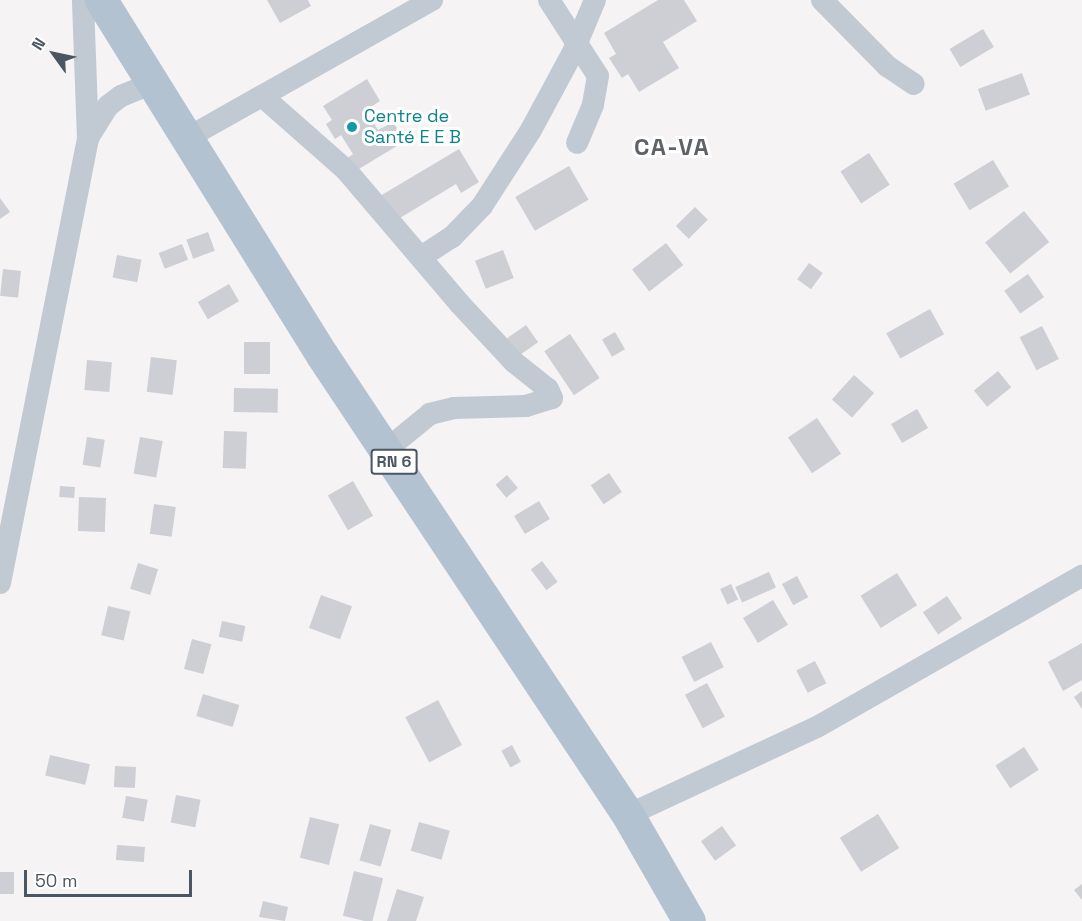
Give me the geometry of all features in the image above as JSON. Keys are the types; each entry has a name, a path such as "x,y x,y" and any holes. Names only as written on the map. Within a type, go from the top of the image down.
{"main road":[{"name":"RN 6","path":"101,0 156,82 322,355 628,815 689,921"}],"street":[{"path":"0,583 88,139 83,0"},
{"path":"189,137 432,0"},
{"path":"549,0 578,41 598,76 593,105 577,143"},
{"path":"421,257 452,237 482,206 531,130 578,41 595,0"},
{"path":"822,0 886,66 914,84"},
{"path":"88,139 108,106 121,96 156,82"},
{"path":"262,96 346,170 459,303 514,362 548,389 552,398 526,406 454,408 429,414 386,450"},
{"path":"628,815 817,728 1082,576"}],"building":[{"path":"267,0 308,0 311,6 280,23"},
{"path":"658,0 684,0 697,21 663,42 679,68 639,92 628,74 622,78 609,58 616,54 604,33"},
{"path":"983,29 994,47 960,67 950,49"},
{"path":"1022,73 1030,95 986,111 978,89"},
{"name":"Centre de Santé E E B","path":"367,79 380,101 366,110 378,130 393,122 405,141 354,172 346,159 353,154 341,135 335,139 326,124 332,120 323,106"},
{"path":"459,149 479,182 461,193 456,184 395,221 380,196"},
{"path":"869,153 890,185 861,203 840,172"},
{"path":"993,160 1009,187 970,210 954,184"},
{"path":"569,166 588,200 535,231 515,197"},
{"path":"0,198 10,212 0,219"},
{"path":"695,207 708,220 689,239 676,226"},
{"path":"1024,211 1049,242 1010,274 985,242"},
{"path":"208,232 215,251 193,259 186,240"},
{"path":"666,243 683,265 649,292 632,269"},
{"path":"182,244 188,260 165,269 159,253"},
{"path":"503,250 514,278 486,289 475,261"},
{"path":"117,255 142,260 137,282 113,278"},
{"path":"809,263 823,273 811,289 797,279"},
{"path":"3,269 21,271 18,298 0,296"},
{"path":"1028,274 1044,297 1020,314 1004,291"},
{"path":"229,284 239,301 208,319 198,302"},
{"path":"930,309 944,334 900,359 886,333"},
{"path":"526,325 538,342 516,358 504,340"},
{"path":"1042,326 1059,359 1037,370 1020,337"},
{"path":"615,332 625,349 612,357 602,340"},
{"path":"570,334 600,378 574,395 544,351"},
{"path":"244,342 270,342 270,374 244,374"},
{"path":"151,357 177,360 173,395 147,392"},
{"path":"87,360 112,362 109,392 84,390"},
{"path":"998,371 1011,387 987,407 974,391"},
{"path":"854,375 874,393 852,418 832,400"},
{"path":"234,388 278,389 278,413 234,412"},
{"path":"917,409 928,428 902,443 891,424"},
{"path":"817,418 841,454 812,473 788,438"},
{"path":"224,431 247,432 246,469 223,468"},
{"path":"87,437 105,440 100,467 83,465"},
{"path":"140,437 163,441 156,477 134,473"},
{"path":"609,473 622,492 604,504 591,485"},
{"path":"507,475 518,488 506,498 496,485"},
{"path":"353,481 373,516 348,530 328,496"},
{"path":"60,486 75,487 74,498 59,497"},
{"path":"79,497 106,498 105,532 78,531"},
{"path":"539,501 550,519 525,534 514,516"},
{"path":"154,504 176,507 172,537 150,534"},
{"path":"542,561 558,582 546,590 531,569"},
{"path":"138,563 158,569 150,595 130,589"},
{"path":"769,572 776,588 742,603 735,587"},
{"path":"897,573 917,605 881,628 861,596"},
{"path":"797,576 808,597 793,605 782,584"},
{"path":"731,584 738,599 727,604 720,589"},
{"path":"321,595 352,606 340,639 309,628"},
{"path":"947,596 962,618 938,635 923,612"},
{"path":"773,600 788,625 758,643 743,618"},
{"path":"108,606 130,611 124,640 101,635"},
{"path":"222,621 245,626 242,642 219,637"},
{"path":"192,639 211,644 203,674 184,669"},
{"path":"711,642 724,667 694,682 682,657"},
{"path":"1082,643 1082,680 1063,691 1048,662"},
{"path":"815,661 826,683 808,693 796,671"},
{"path":"707,683 725,717 703,728 685,695"},
{"path":"1082,691 1082,709 1074,697"},
{"path":"203,694 239,705 233,727 196,716"},
{"path":"438,700 462,745 429,762 405,717"},
{"path":"512,745 521,762 510,767 501,751"},
{"path":"1024,747 1039,770 1010,788 995,766"},
{"path":"50,755 90,764 85,785 45,775"},
{"path":"115,766 136,767 135,788 114,787"},
{"path":"176,795 201,800 195,827 171,822"},
{"path":"126,796 148,800 144,821 122,818"},
{"path":"878,814 899,848 861,872 840,838"},
{"path":"310,817 339,824 329,865 300,858"},
{"path":"419,822 450,831 441,860 411,851"},
{"path":"370,824 391,830 381,867 360,861"},
{"path":"722,826 736,845 715,861 701,841"},
{"path":"117,845 145,847 144,862 116,860"},
{"path":"354,871 383,878 372,921 343,916"},
{"path":"0,872 14,872 14,894 0,894"},
{"path":"1082,884 1082,900 1074,890"},
{"path":"397,889 424,897 416,921 387,921"},
{"path":"263,901 288,907 285,921 259,917"}],"place":[{"name":"Centre de Santé E E B","path":"352,127"}],"district":[{"name":"CA-VA","path":"672,147"}]}
